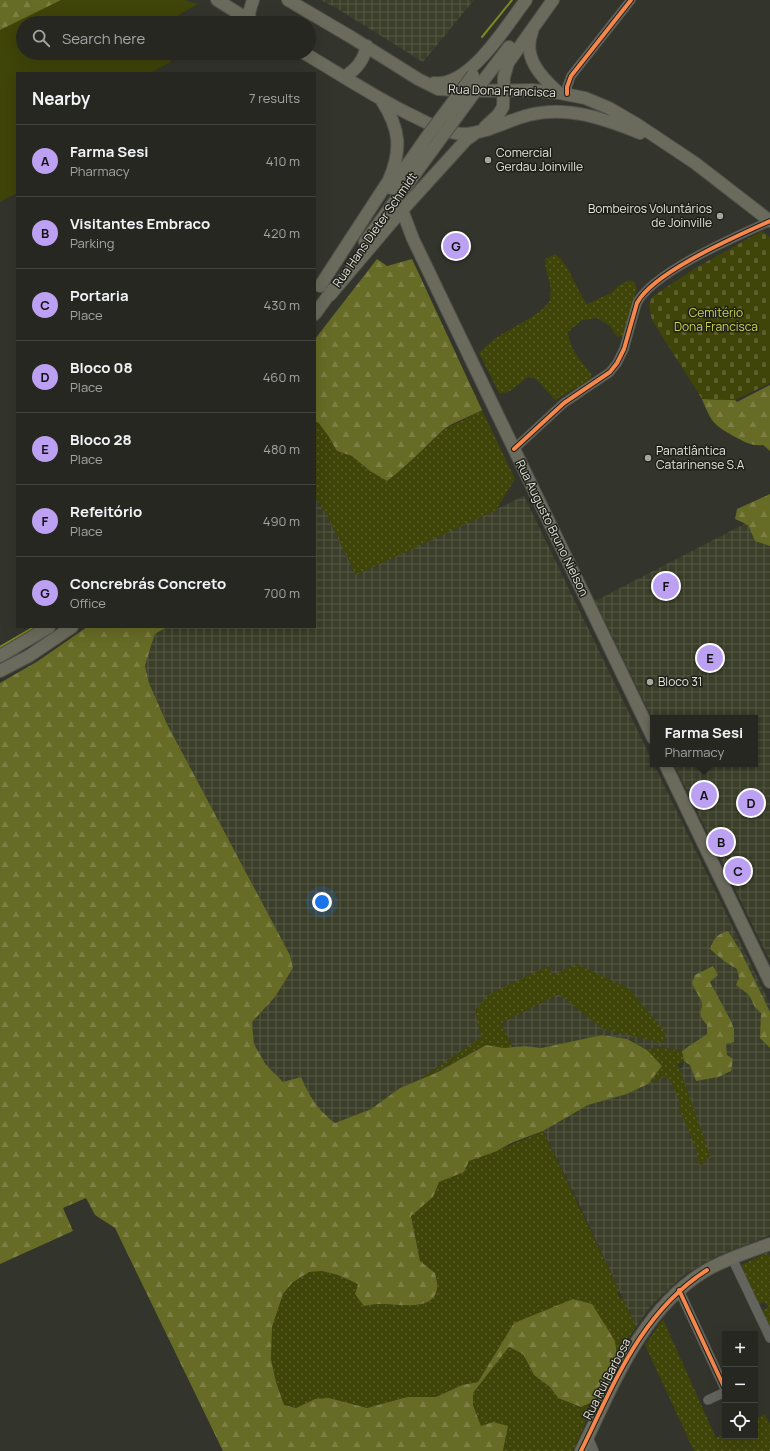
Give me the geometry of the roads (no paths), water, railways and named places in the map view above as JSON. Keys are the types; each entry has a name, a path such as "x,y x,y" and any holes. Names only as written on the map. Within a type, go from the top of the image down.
{"main road":[{"path":"250,16 249,13 253,0"},
{"name":"Rua Dona Francisca","path":"288,0 315,16"},
{"path":"424,82 438,84 462,76 482,56 526,0"},
{"path":"431,142 478,78 532,0"},
{"path":"478,78 546,0"},
{"path":"330,295 384,230 466,140 480,131 498,115 503,107 502,91 508,63 553,0"},
{"path":"220,1 243,16"},
{"name":"Rua Dona Francisca","path":"316,16 438,89 502,91 532,90 563,93 585,98 609,108 638,125 656,139 695,163 770,221"},
{"path":"535,24 528,47 531,59 546,81 563,93 567,104 562,112"},
{"path":"344,77 353,72 360,65 367,46"},
{"name":"Rua Dona Francisca","path":"316,60 382,101 437,128 453,132 465,134 480,131 528,115 562,112 597,118 656,139"},
{"path":"318,289 389,180 394,168 398,152 398,137 389,111 382,101"},
{"name":"Rua Hans Dieter Schmidt","path":"318,289 431,142"},
{"name":"Rua Hans Dieter Schmidt","path":"316,313 330,295 431,142"},
{"name":"Rua Augusto Bruno Nielson","path":"402,210 413,239 650,732"},
{"path":"384,230 397,230 413,239"},
{"path":"0,656 47,628"},
{"path":"0,671 29,656 71,628"},
{"path":"666,767 770,982"},
{"name":"Rua Rui Barbosa","path":"581,1451 634,1347 656,1315 679,1290 707,1270 732,1258 770,1244"}],"street":[{"path":"563,93 571,76 631,0"},
{"path":"514,449 564,403 610,372 621,356 628,339 641,296 650,286 704,252 770,221"},
{"path":"732,1258 770,1338"},
{"path":"679,1290 722,1384"},
{"path":"708,1400 722,1393"},
{"path":"588,1437 594,1451"}],"waterway":[{"path":"482,37 512,0"},
{"path":"0,647 32,628"}],"place":[{"name":"Comercial Gerdau Joinville","path":"488,160"},
{"name":"Bombeiros Voluntários de Joinville","path":"720,216"},
{"name":"Concrebrás Concreto","path":"456,246"},
{"name":"Panatlântica Catarinense S.A","path":"648,458"},
{"name":"Refeitório","path":"666,586"},
{"name":"Bloco 28","path":"710,658"},
{"name":"Bloco 31","path":"650,682"},
{"name":"Farma Sesi","path":"704,795"},
{"name":"Bloco 08","path":"751,803"},
{"name":"Visitantes Embraco","path":"721,842"},
{"name":"Portaria","path":"738,871"}],"park label":[{"name":"Cemitério Dona Francisca","path":"716,320"}]}
